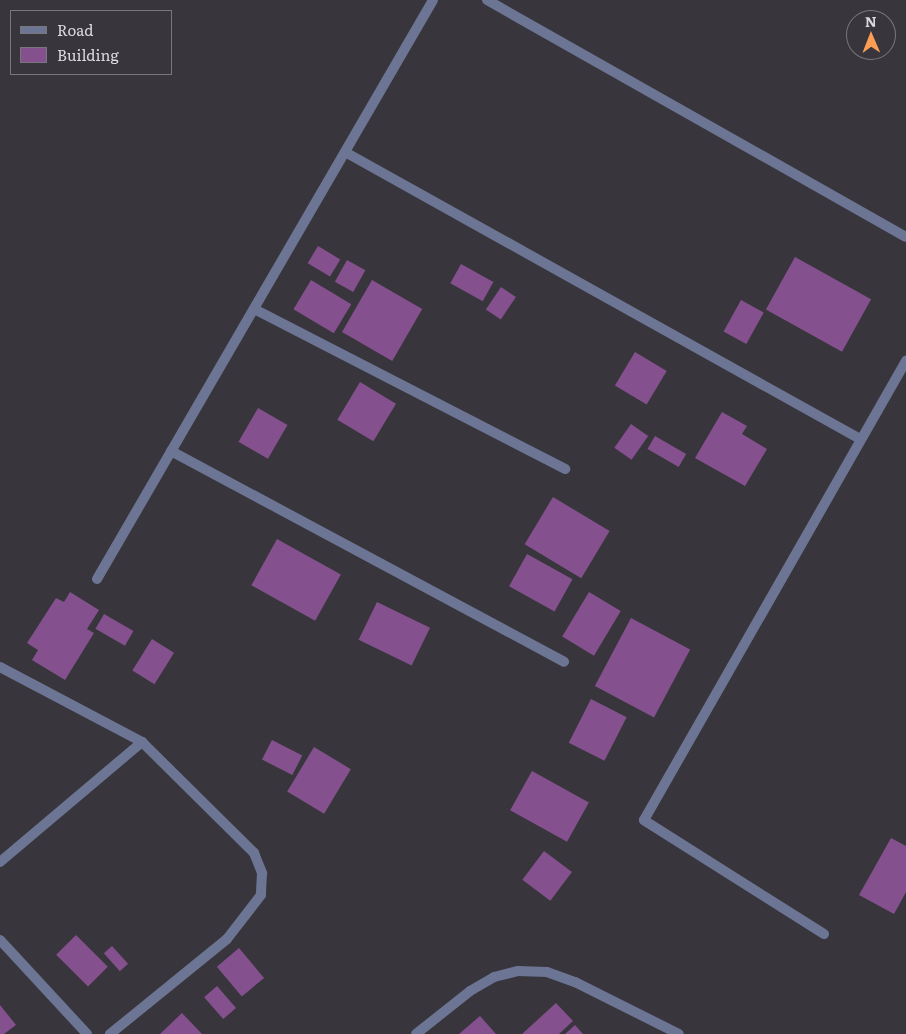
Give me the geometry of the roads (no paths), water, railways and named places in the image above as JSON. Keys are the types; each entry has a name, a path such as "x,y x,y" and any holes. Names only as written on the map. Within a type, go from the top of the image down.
{"street":[{"path":"97,579 433,0"},
{"path":"487,0 906,237"},
{"path":"344,152 860,439"},
{"path":"254,309 565,469"},
{"path":"824,934 644,820 906,361"},
{"path":"171,451 564,662"},
{"path":"0,667 142,742 254,853 262,873 261,894 227,939 110,1034"},
{"path":"0,862 142,742"},
{"path":"0,940 87,1034"},
{"path":"416,1034 470,991 494,977 518,971 547,972 575,982 675,1033"}]}
